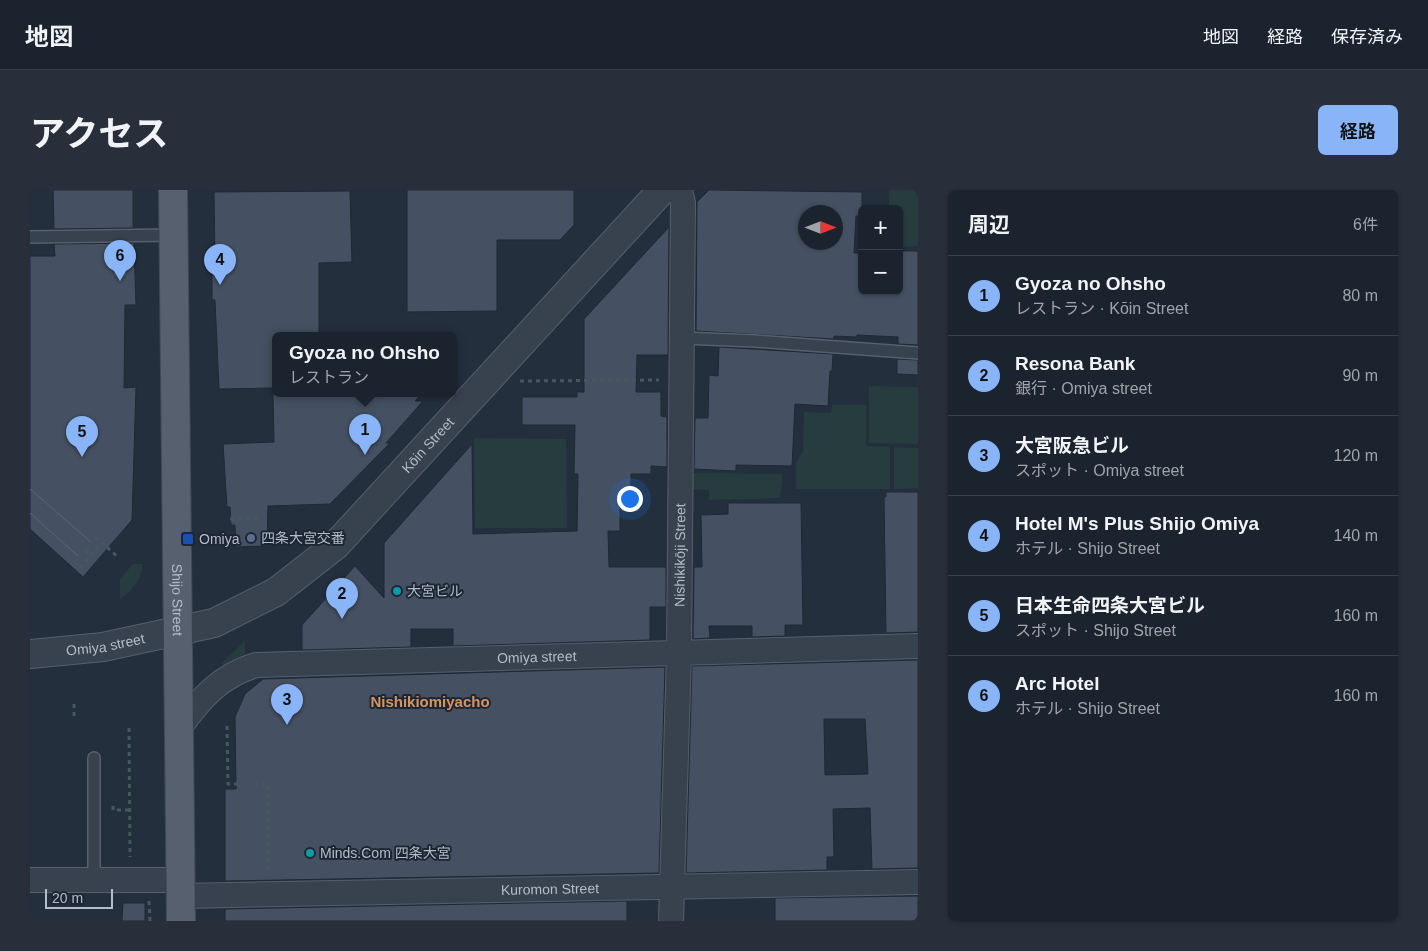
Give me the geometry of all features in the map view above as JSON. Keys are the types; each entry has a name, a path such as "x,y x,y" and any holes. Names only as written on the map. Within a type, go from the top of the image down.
{"main road":[{"name":"Shijo Street","path":"174,190 181,899"}],"street":[{"name":"Kōin Street","path":"179,630 214,623 268,596 297,577 334,546 662,190"},
{"name":"Nishikikōji Street","path":"671,921 679,654 683,203 680,190"},
{"name":"Omiya street","path":"30,654 103,647 179,630"},
{"name":"Omiya street","path":"180,727 210,689 232,674 256,665 918,646"},
{"path":"30,880 130,880 181,899"},
{"name":"Kuromon Street","path":"181,899 671,885 918,882"}],"lane":[{"path":"30,237 174,235"},
{"path":"682,338 755,341 918,353"},
{"path":"94,758 94,880"}],"path":[{"path":"519,381 681,380"},
{"path":"230,519 259,518"},
{"path":"95,537 118,557"},
{"path":"74,562 80,568 101,543"},
{"path":"85,550 91,554"},
{"path":"74,704 74,717"},
{"path":"227,726 228,784 240,784"},
{"path":"129,728 130,880"},
{"path":"254,784 268,784 268,880"},
{"path":"113,802 113,810 129,810"},
{"path":"150,905 150,921"}],"green space":[{"path":"889,190 918,190 918,246 903,247 903,205 889,205"},
{"path":"869,386 918,387 918,444 869,443"},
{"path":"832,405 866,405 866,446 890,447 890,489 796,489 796,463 803,451 804,412 831,413"},
{"path":"474,438 566,439 567,528 475,528"},
{"path":"894,447 918,448 918,488 894,489"},
{"path":"686,473 783,474 780,498 709,500 709,490 687,489"},
{"path":"133,564 143,564 140,575 132,588 120,599 120,579"},
{"path":"245,641 245,657 223,668 222,663"}],"building":[{"path":"53,190 133,190 133,228 54,229"},
{"path":"407,190 574,190 574,225 560,240 497,240 497,311 407,312"},
{"path":"709,190 862,192 862,205 858,205 858,216 856,216 854,253 858,253 858,295 903,295 903,251 918,251 918,345 898,344 898,337 857,335 857,337 834,336 834,339 696,331 697,202"},
{"path":"350,191 352,262 319,263 319,332 272,332 272,388 219,389 215,300 212,300 212,269 215,269 214,192"},
{"path":"669,227 668,355 637,355 636,392 661,392 661,416 667,417 667,467 651,466 651,474 631,474 631,501 620,501 620,531 608,531 609,567 666,567 666,607 650,607 650,640 453,646 453,629 411,629 411,647 302,650 302,625 355,566 384,598 384,543 472,444 473,534 577,531 578,474 574,474 575,425 522,425 522,397 577,397 577,392 584,392 584,319"},
{"path":"134,243 136,305 125,305 124,388 136,387 132,520 83,577 30,529 30,256 55,256 54,244"},
{"path":"719,347 833,354 828,406 795,404 792,466 736,465 736,471 694,469 695,418 708,418 709,375 718,376"},
{"path":"897,359 918,360 918,375 897,374"},
{"path":"273,397 419,397 415,401 423,401 386,443 390,443 330,504 268,506 267,546 236,547 235,525 231,525 230,507 227,507 223,444 274,442"},
{"path":"886,492 918,492 918,632 886,633 884,497 886,497"},
{"path":"728,503 801,503 803,625 785,625 785,636 752,637 752,626 709,626 710,638 693,639 694,567 702,567 701,515 728,514"},
{"path":"918,660 918,868 872,869 870,808 833,809 834,857 827,857 827,870 686,873 692,666","holes":["824,719 865,719 868,774 825,775"]},
{"path":"665,667 659,873 225,881 225,789 236,789 235,717 245,694 263,679"},
{"path":"918,896 918,921 775,921 775,898"},
{"path":"627,901 627,921 225,921 225,909"},
{"path":"123,903 145,903 145,921 122,921"}],"tram line":[{"path":"30,489 91,542"},
{"path":"30,513 78,556"}],"place":[{"name":"Arc Hotel","path":"120,281"},
{"name":"Hotel M's Plus Shijo Omiya","path":"220,285"},
{"name":"Gyoza no Ohsho","path":"365,455"},
{"name":"日本生命四条大宮ビル","path":"82,457"},
{"name":"四条大宮交番","path":"251,538"},
{"name":"Omiya","path":"188,539"},
{"name":"大宮ビル","path":"397,591"},
{"name":"Resona Bank","path":"342,619"},
{"name":"大宮阪急ビル","path":"287,725"},
{"name":"Minds.Com 四条大宮","path":"310,853"}],"district":[{"name":"Nishikiomiyacho","path":"430,701"}]}
